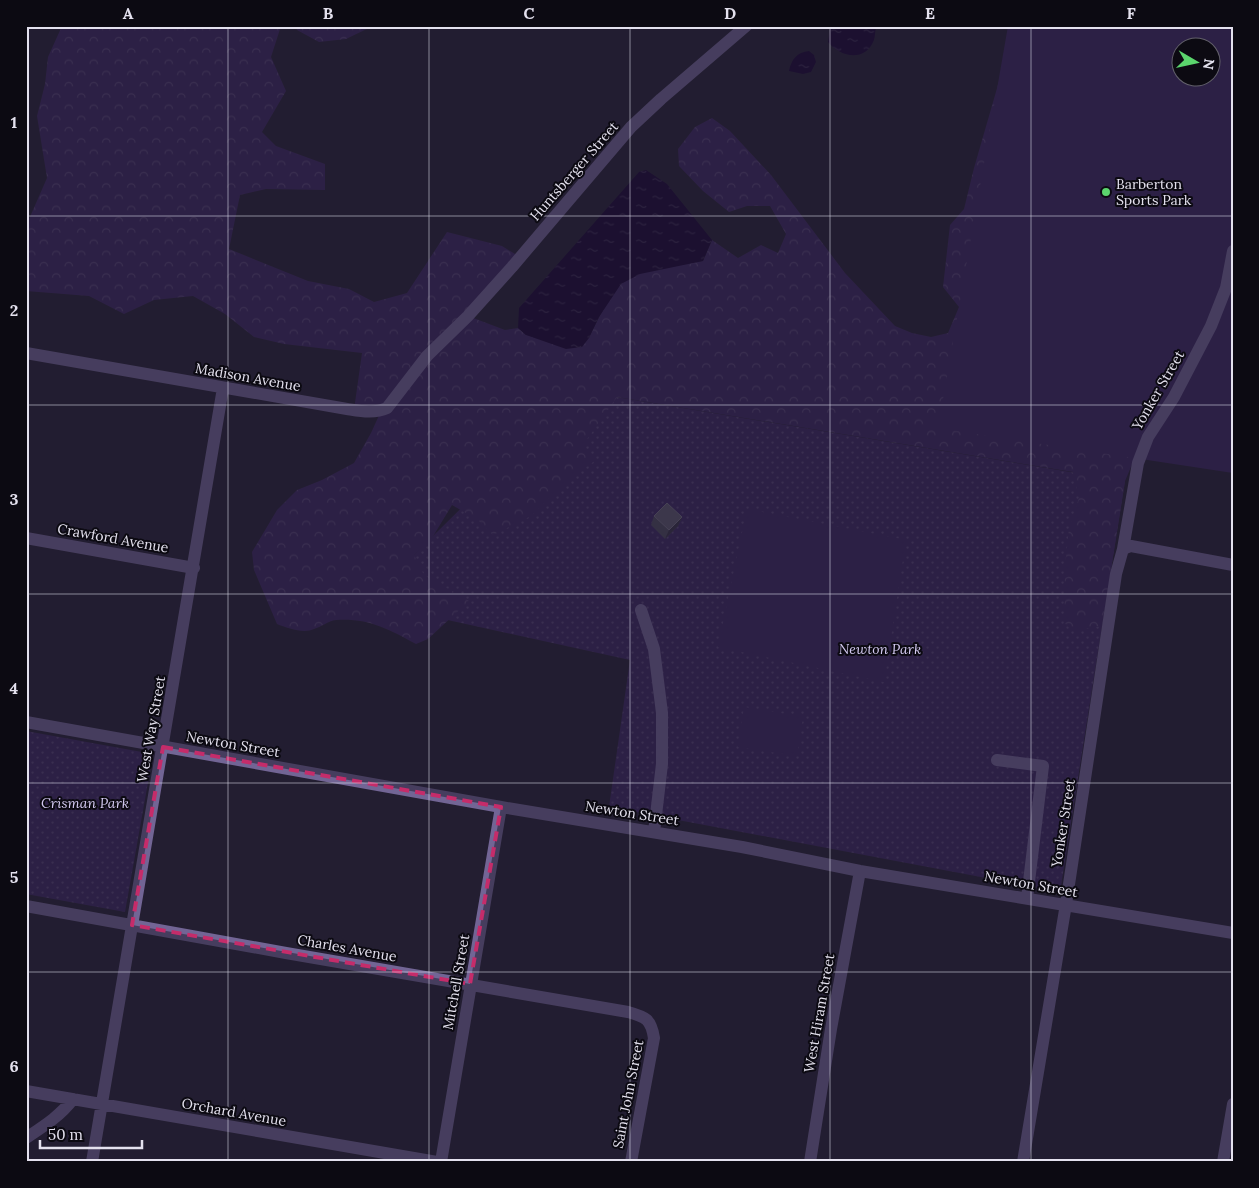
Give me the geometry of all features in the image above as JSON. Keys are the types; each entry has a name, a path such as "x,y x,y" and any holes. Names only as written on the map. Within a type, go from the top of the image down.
{"street":[{"name":"Huntsberger Street","path":"436,347 468,316 512,267 631,127 746,26"},
{"name":"Yonker Street","path":"1023,1162 1066,904 1116,574 1123,549 1138,463 1148,437 1174,397 1211,326 1226,288 1233,252"},
{"name":"Madison Avenue","path":"26,354 371,412 387,408 436,347"},
{"name":"West Way Street","path":"92,1162 224,388"},
{"name":"Crawford Avenue","path":"26,538 194,568"},
{"path":"1123,549 1130,546 1233,565"},
{"path":"641,610 654,649 662,713 662,764 654,832"},
{"name":"Newton Street","path":"26,722 501,807 742,847 860,871 1233,933"},
{"path":"997,760 1043,766 1027,898"},
{"name":"Mitchell Street","path":"439,1162 501,807"},
{"name":"West Hiram Street","path":"810,1162 860,871"},
{"name":"Charles Avenue","path":"26,906 635,1014 648,1019 654,1033"},
{"name":"Saint John Street","path":"631,1162 654,1033"},
{"name":"Orchard Avenue","path":"26,1091 439,1162"},
{"path":"26,1138 63,1112 73,1100"},
{"path":"1223,1162 1233,1104"}],"highlighted area":[{"path":"163,747 501,807 470,984 132,925"}],"green space":[{"path":"62,26 281,26 271,57 286,91 262,132 276,146 325,164 325,190 266,189 240,195 229,249 308,281 349,289 374,302 407,293 447,232 502,246 520,257 468,316 505,330 518,328 526,335 589,338 607,302 621,284 648,271 703,261 712,240 738,258 761,245 778,253 786,234 770,206 747,206 729,212 703,191 679,166 678,149 695,127 712,118 730,131 771,175 845,273 895,326 912,333 931,337 948,333 959,307 943,287 950,225 964,209 1015,26 1150,422 1125,481 1102,626 1072,631 1064,622 1065,566 1069,528 1079,498 1073,472 617,397 583,445 596,460 567,481 531,516 493,535 478,520 452,505 432,538 414,555 424,575 469,601 428,639 416,644 387,629 368,623 348,620 336,620 305,631 290,629 277,624 254,570 252,552 277,510 297,490 322,480 354,463 371,433 381,411 354,410 362,353 284,344 254,337 225,314 193,296 154,300 124,314 89,296 26,291 26,226 47,178 37,116 45,84 48,57"},
{"path":"296,26 373,26 346,39 319,42 297,30"},
{"name":"Barberton Sports Park","path":"1008,26 1233,26 1233,473 938,428"},
{"name":"Newton Park","path":"580,391 1125,481 1060,892 609,807 630,660 366,602"},
{"path":"747,509 906,540 884,682 718,647"},
{"path":"744,707 803,717 797,756 738,747"},
{"name":"Crisman Park","path":"26,731 153,754 125,912 26,894"}],"water":[{"path":"835,26 874,26 876,28 874,40 865,52 859,55 845,54 828,42 830,30"},
{"path":"809,51 814,55 816,62 811,72 803,74 789,71 795,57"},
{"path":"646,170 667,184 712,240 703,261 640,274 621,284 582,347 566,349 526,335 518,328 519,308 639,172"}],"building":[{"path":"667,503 682,517 669,530 654,516"}],"place":[{"name":"Barberton Sports Park","path":"1106,192"}]}
